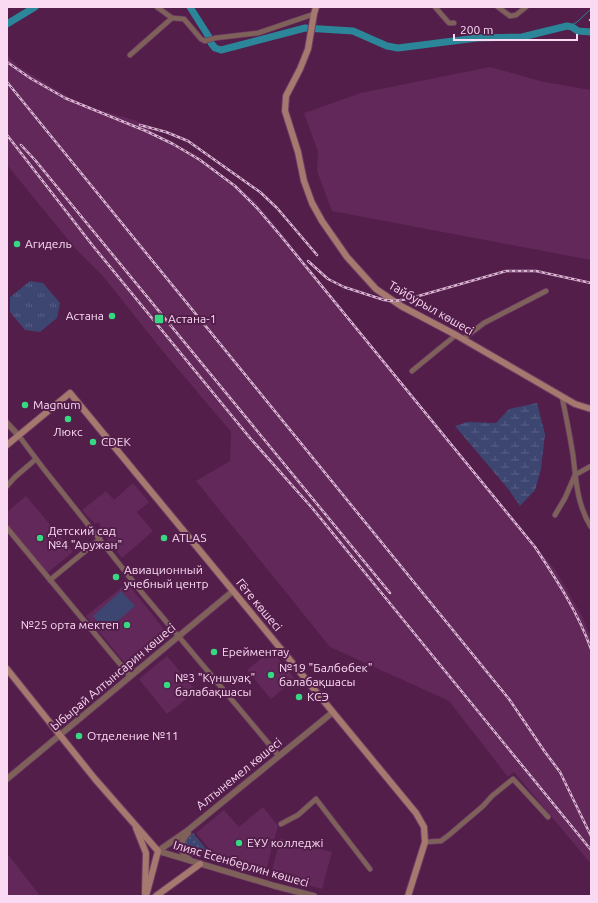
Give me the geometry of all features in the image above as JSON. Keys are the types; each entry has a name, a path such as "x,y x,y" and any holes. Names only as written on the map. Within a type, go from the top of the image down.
{"main road":[{"path":"314,14 316,7"},
{"name":"Тайбурыл көшесі","path":"314,14 308,49 303,63 286,96 285,111 298,152 304,181 312,203 322,221 347,257 376,288 401,306 464,339 562,397 575,404 591,409"},
{"name":"Гёте көшесі","path":"19,436 70,393 416,813 424,827 425,842"},
{"path":"7,445 19,436"},
{"name":"Ілияс Есенберлин көшесі","path":"7,669 95,779 158,851"},
{"path":"134,823 146,852 146,896"},
{"path":"408,896 425,842"},
{"path":"146,896 158,851"},
{"path":"156,896 200,864"}],"street":[{"path":"157,7 172,18 184,19 201,39 205,41 215,38 258,33 314,14"},
{"path":"435,7 449,23 454,24"},
{"path":"498,7 510,16 516,15 526,7"},
{"path":"130,55 172,18"},
{"path":"464,339 484,323 546,291"},
{"path":"412,371 456,335"},
{"path":"562,397 573,454 580,502 591,527"},
{"path":"7,422 178,637 279,756"},
{"path":"7,486 36,459"},
{"path":"555,515 565,498 575,475 591,466"},
{"path":"7,528 130,676"},
{"path":"50,580 100,540"},
{"name":"Ыбырай Алтынсарин көшесі","path":"8,777 233,591"},
{"name":"Алтынемел көшесі","path":"158,851 199,822 333,712"},
{"path":"425,842 441,841 513,779 548,817"},
{"path":"281,824 298,815 316,799 370,869"},
{"path":"199,822 185,836 181,847 183,855 200,864"},
{"name":"Ілияс Есенберлин көшесі","path":"158,851 274,886 314,896"}],"shaded area":[{"path":"7,55 19,67 80,104 137,121 163,138 197,155 255,201 556,571 582,616 591,638 591,864 514,772 508,777 449,701 330,647 196,481 230,461 231,432 161,349 102,275 75,248 7,165"},
{"path":"490,67 544,82 591,90 591,260 332,211 317,171 318,152 304,113 361,93"},
{"path":"133,483 149,502 137,512 153,531 122,558 98,528 101,526 98,522 95,524 82,510 106,491 114,500"},
{"name":"Детский сад №4 \"Аружан\"","path":"26,496 73,552 47,573 7,524 7,512"},
{"name":"№25 орта мектеп","path":"127,583 168,634 128,667 86,616"},
{"name":"№19 \"Балбөбек\" балабақшасы","path":"274,653 295,679 271,699 247,670 263,657 266,659"},
{"name":"№3 \"Күншуақ\" балабақшасы","path":"167,656 196,691 167,714 139,679"},
{"name":"ЕҰУ колледжі","path":"263,807 278,826 266,870 215,856 196,833 224,810 239,827"},
{"path":"280,838 332,852 322,889 271,875"},
{"path":"7,853 40,896 7,896"}],"green space":[{"path":"30,281 43,283 60,303 57,318 40,332 25,330 10,312 10,297"},
{"path":"537,403 545,434 541,469 535,490 520,506 509,490 455,426 467,422 496,423 509,409"},
{"path":"121,591 135,606 106,631 93,616"},
{"path":"193,833 207,850 202,853 183,845 185,838"}],"waterway":[{"path":"7,24 35,7"},
{"path":"190,7 209,37 211,43 215,48 221,50 305,28 353,31 387,46 398,48 477,38 522,37 567,26 578,31 591,32"},
{"path":"570,26 577,22 591,9"}],"railway":[{"path":"7,62 30,78 65,98 146,131 173,144 200,160 235,186 257,208 535,547 573,609 591,649"},
{"path":"7,82 509,699 560,772 591,836"},
{"path":"140,125 166,132 188,141 260,192 277,208 317,255"},
{"path":"7,135 93,246 250,438 313,509 591,850"},
{"path":"21,145 35,160 390,593"},
{"path":"308,261 328,279 344,287 384,300 394,301 408,299 506,271 536,271 591,283"}],"place":[{"name":"Агидель","path":"17,244"},
{"name":"Астана","path":"112,316"},
{"name":"Астана-1","path":"159,319"},
{"name":"Magnum","path":"25,405"},
{"name":"Люкс","path":"68,419"},
{"name":"CDEK","path":"93,442"},
{"name":"Детский сад №4 \"Аружан\"","path":"40,538"},
{"name":"ATLAS","path":"164,538"},
{"name":"Авиационный учебный центр","path":"116,577"},
{"name":"№25 орта мектеп","path":"127,625"},
{"name":"Ерейментау","path":"214,652"},
{"name":"№19 \"Балбөбек\" балабақшасы","path":"271,675"},
{"name":"№3 \"Күншуақ\" балабақшасы","path":"167,685"},
{"name":"КСЭ","path":"299,697"},
{"name":"Отделение №11","path":"79,736"},
{"name":"ЕҰУ колледжі","path":"239,843"}]}
